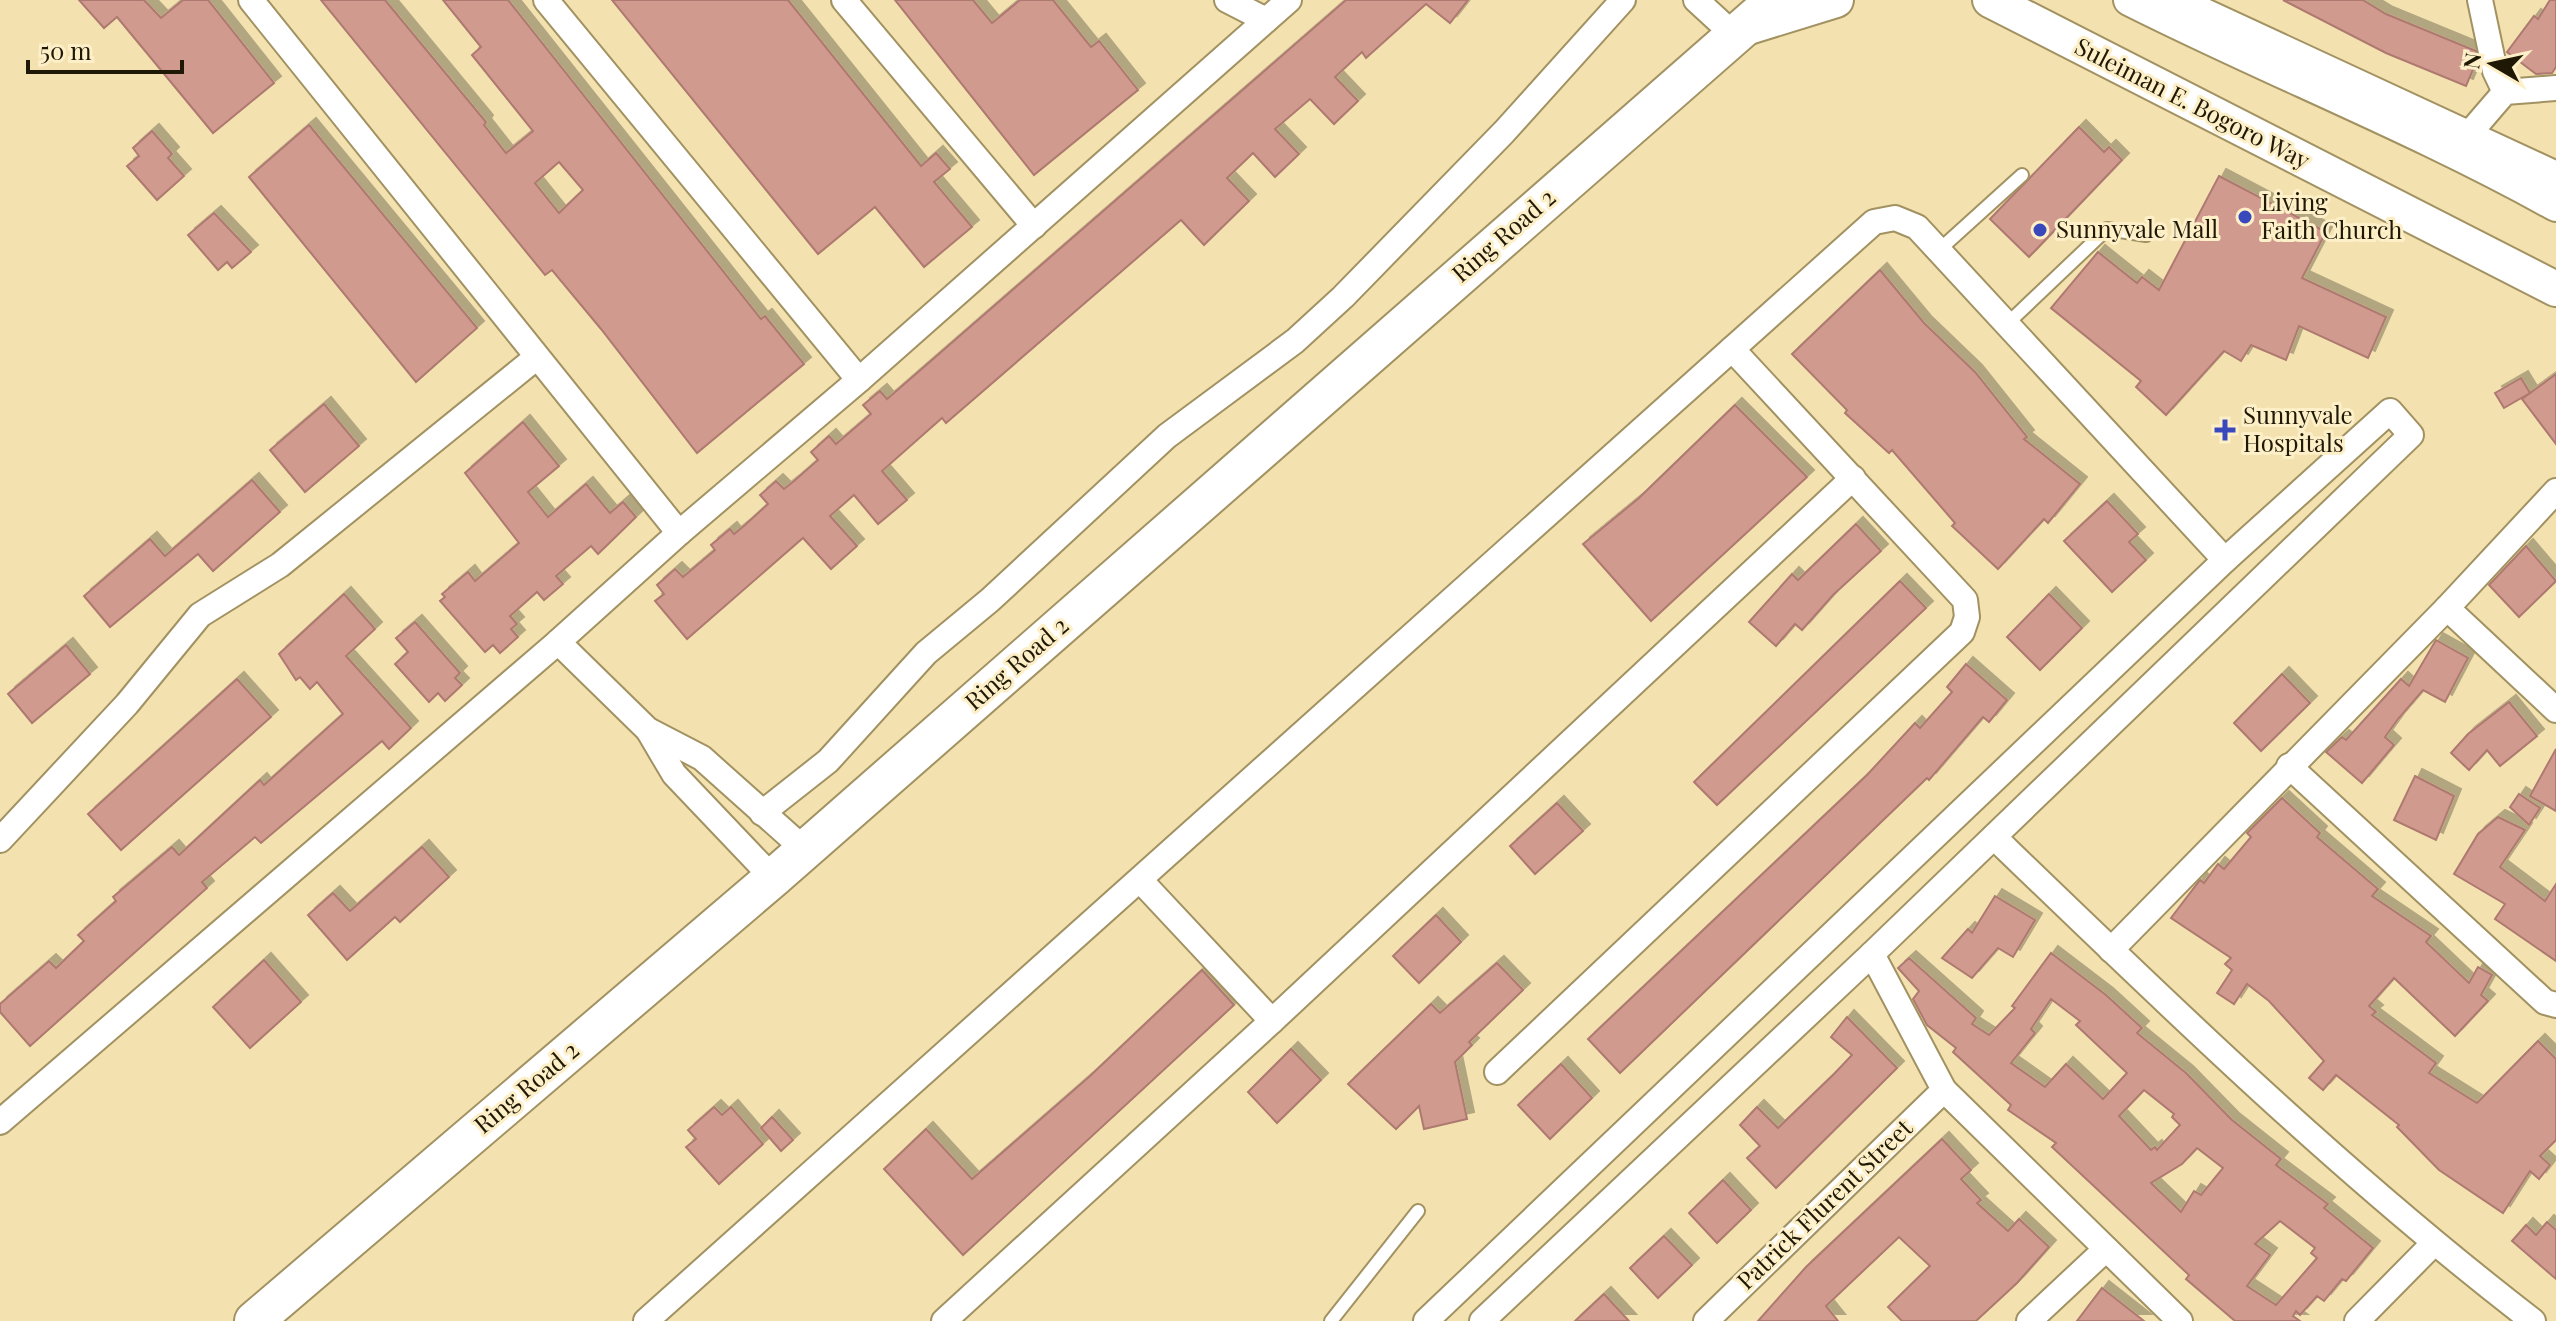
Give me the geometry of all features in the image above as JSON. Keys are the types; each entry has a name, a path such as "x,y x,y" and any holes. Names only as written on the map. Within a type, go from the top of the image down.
{"main road":[{"name":"Ring Road 2","path":"254,1321 773,878 1775,0"},
{"path":"1735,32 1836,0"},
{"name":"Suleiman E. Bogoro Way","path":"1988,2 2556,289"}],"street":[{"path":"251,0 679,533"},
{"path":"546,0 859,380"},
{"path":"844,0 1034,226"},
{"path":"1227,0 1266,20"},
{"path":"0,1122 859,380 1289,0"},
{"path":"762,813 828,761 926,653 990,600 1167,436 1295,341 1343,297 1504,132 1623,0"},
{"path":"1696,0 1735,32"},
{"path":"2129,0 2223,48 2443,147 2554,193"},
{"path":"2174,0 2468,135 2554,193"},
{"path":"2480,0 2495,71 2505,92"},
{"path":"2468,135 2505,92 2556,88"},
{"path":"646,1321 1874,222 1895,218 1917,227 2225,560"},
{"path":"1497,1072 1962,632 1967,617 1965,600 1732,349"},
{"path":"0,840 127,704 200,615 280,565 537,357"},
{"path":"1426,1321 2225,560 2390,411 2411,435 1872,954 1482,1321"},
{"path":"944,1321 1272,1021 1853,478"},
{"path":"2111,950 2447,608 2556,491"},
{"path":"2447,608 2556,710"},
{"path":"558,642 648,730 674,774 773,878"},
{"path":"648,730 702,758 805,850"},
{"path":"2289,766 2545,1002 2556,1005"},
{"path":"1994,837 2111,950 2433,1244 2533,1321"},
{"path":"1140,880 1272,1021"},
{"path":"1872,954 1944,1090 2180,1321"},
{"name":"Patrick Flurent Street","path":"1706,1321 1944,1090"},
{"path":"1646,1112 1671,1142"},
{"path":"2357,1321 2433,1244"},
{"path":"2029,1321 2106,1249"}],"lane":[{"path":"1938,251 2022,175"},
{"path":"2007,324 2107,229 2146,235"},
{"path":"1331,1321 1418,1211"}],"building":[{"path":"79,0 144,0 161,18 183,0 208,0 274,83 213,133 117,17 104,28"},
{"path":"321,0 385,0 486,122 484,125 506,153 533,131 472,55 481,47 443,0 508,0 761,319 765,316 804,364 697,453 552,270 545,275","holes":["559,162 583,190 559,213 535,183"]},
{"path":"612,0 788,0 921,166 936,153 950,169 934,182 972,227 924,267 875,207 818,254"},
{"path":"895,0 973,0 992,23 1020,0 1053,0 1091,47 1099,41 1138,90 1034,175"},
{"path":"1346,0 1468,0 1450,23 1426,4 1366,58 1362,52 1335,77 1358,101 1334,124 1310,99 1275,129 1299,154 1275,177 1253,153 1227,178 1249,201 1204,245 1181,220 946,423 942,418 882,471 907,500 878,524 854,495 830,516 857,546 831,569 803,538 687,639 655,601 664,594 657,585 675,569 683,577 715,550 711,545 730,529 734,534 745,525 768,504 760,495 776,481 784,489 818,460 811,452 829,436 836,444 871,414 863,405 880,391 887,399"},
{"path":"2283,0 2363,0 2386,14 2476,51 2477,60 2466,86 2386,53"},
{"path":"2550,0 2556,0 2556,67 2552,73 2536,74 2507,52 2534,16 2538,19"},
{"path":"309,125 477,328 416,382 249,177"},
{"path":"2079,127 2104,152 2109,147 2122,160 2029,257 1990,219"},
{"path":"152,131 172,154 168,158 184,176 157,200 127,166 139,156 133,148"},
{"path":"2219,176 2326,232 2302,278 2386,317 2368,358 2299,326 2286,360 2251,345 2241,361 2224,351 2166,415 2136,387 2141,381 2051,308 2098,252 2137,283 2142,277 2159,290"},
{"path":"214,213 251,252 232,268 227,262 218,270 188,235"},
{"path":"1880,270 1924,323 1975,372 2027,437 2024,439 2080,484 2048,523 2044,519 1998,569 1952,526 1955,523 1892,450 1889,453 1845,413 1847,410 1792,354"},
{"path":"2556,374 2556,444 2522,399"},
{"path":"2521,378 2530,393 2504,408 2495,393"},
{"path":"324,404 359,446 305,492 270,450"},
{"path":"1735,405 1807,477 1651,621 1583,544 1639,498"},
{"path":"523,422 559,466 528,492 548,517 586,484 610,513 623,502 636,517 598,554 591,546 556,576 563,584 544,600 537,592 510,616 517,624 511,629 518,637 500,653 493,645 485,652 440,601 445,597 442,594 468,572 475,581 519,543 465,473"},
{"path":"252,480 280,512 213,571 198,554 110,627 84,596 150,539 165,556"},
{"path":"2107,501 2138,534 2129,542 2146,560 2112,592 2064,541"},
{"path":"1856,524 1881,551 1833,595 1802,630 1795,624 1776,646 1749,622 1792,574 1798,580"},
{"path":"2526,546 2556,581 2519,617 2489,585"},
{"path":"1900,581 1926,608 1717,805 1694,782"},
{"path":"344,594 375,629 346,656 411,728 389,749 382,741 261,843 255,837 202,882 207,888 30,1046 0,1012 0,1004 49,961 56,968 84,941 78,935 116,901 113,897 172,847 179,855 260,780 264,785 343,714 317,682 310,689 300,677 296,680 279,654"},
{"path":"2049,594 2082,628 2040,670 2007,637"},
{"path":"415,622 460,673 455,678 462,685 445,701 438,693 429,702 395,664 408,652 396,638"},
{"path":"2436,640 2468,658 2445,702 2423,690 2398,719 2385,737 2394,745 2362,783 2326,752 2342,737 2346,740 2401,679 2409,686"},
{"path":"66,645 90,674 32,723 8,694"},
{"path":"1966,664 2007,700 1989,722 1983,717 1929,780 1927,778 1620,1073 1588,1039 1867,775 1915,723 1920,728 1952,692 1947,687"},
{"path":"2282,674 2310,703 2261,751 2234,723"},
{"path":"237,679 271,717 121,850 88,814"},
{"path":"2509,702 2537,736 2500,766 2487,750 2469,770 2451,753 2468,734"},
{"path":"2556,749 2556,811 2530,796"},
{"path":"2415,776 2454,796 2436,840 2394,820"},
{"path":"2519,794 2540,808 2529,825 2510,807"},
{"path":"2282,798 2320,833 2317,837 2378,889 2372,896 2431,936 2426,942 2469,983 2478,967 2492,975 2481,995 2488,1001 2455,1036 2394,978 2369,1006 2376,1012 2372,1015 2436,1063 2429,1073 2477,1103 2538,1041 2556,1059 2556,1140 2540,1156 2550,1165 2539,1179 2530,1171 2503,1213 2439,1170 2397,1127 2399,1125 2336,1075 2323,1090 2309,1078 2324,1061 2269,1001 2247,984 2234,1004 2217,993 2232,970 2225,964 2231,958 2171,918 2200,880 2204,883 2218,864 2224,869 2251,837 2247,833"},
{"path":"1557,803 1583,831 1535,874 1510,846"},
{"path":"2498,817 2525,830 2500,867 2545,901 2556,884 2556,961 2495,919 2505,904 2454,874 2478,834"},
{"path":"422,847 449,877 400,922 395,917 347,960 308,915 333,893 350,911"},
{"path":"1995,896 2035,920 2013,957 1998,948 1972,978 1942,958 1968,929 1972,933"},
{"path":"1436,915 1461,942 1419,983 1393,956"},
{"path":"2051,953 2106,995 2142,1028 2137,1033 2186,1073 2232,1120 2281,1159 2276,1165 2328,1204 2324,1208 2373,1248 2346,1281 2342,1279 2324,1301 2317,1296 2300,1315 2296,1311 2293,1316 2300,1321 2235,1321 2186,1279 2189,1275 2052,1147 2056,1143 2008,1110 2011,1105 1953,1052 1956,1048 1927,1025 1913,999 1919,991 1898,968 1909,958 1976,1018 1972,1024 1989,1035 2015,1008 2012,1006","holes":["2051,999 2080,1021 2076,1025 2127,1073 2103,1099 2066,1064 2045,1087 2011,1063 2035,1033 2031,1029","2144,1090 2174,1114 2172,1117 2180,1125 2157,1150 2155,1147 2151,1150 2119,1116","2197,1148 2223,1168 2201,1195 2194,1191 2181,1212 2151,1183 2182,1164","2280,1221 2315,1248 2311,1253 2317,1258 2276,1305 2247,1286 2270,1255 2255,1244"]},
{"path":"264,960 301,1002 250,1048 213,1007"},
{"path":"1497,963 1523,990 1469,1042 1472,1045 1455,1062 1467,1119 1424,1129 1419,1106 1396,1129 1348,1084 1431,1004 1440,1013"},
{"path":"1202,970 1234,1005 963,1255 884,1169 926,1129 972,1179 1090,1076"},
{"path":"1847,1017 1897,1068 1776,1188 1747,1158 1760,1146 1740,1125 1757,1107 1778,1128 1834,1074 1852,1055 1831,1037"},
{"path":"1291,1049 1321,1080 1277,1123 1248,1092"},
{"path":"1561,1064 1592,1098 1550,1139 1518,1105"},
{"path":"714,1107 722,1115 731,1107 763,1144 719,1184 686,1147 696,1139 688,1130"},
{"path":"772,1117 793,1140 781,1151 761,1128"},
{"path":"1942,1139 1971,1170 1961,1179 1981,1200 1977,1203 2008,1231 2019,1219 2049,1247 2017,1283 1976,1321 1902,1321 1888,1307 1930,1266 1899,1237 1826,1306 1838,1321 1758,1321 1806,1267"},
{"path":"1723,1180 1751,1210 1717,1243 1689,1213"},
{"path":"2547,1222 2556,1230 2556,1279 2512,1241 2526,1225 2536,1235"},
{"path":"1664,1236 1692,1265 1658,1298 1630,1268"},
{"path":"2102,1288 2144,1321 2077,1321"},
{"path":"1604,1294 1629,1321 1575,1321"}],"place":[{"name":"Living Faith Church","path":"2245,217"},
{"name":"Sunnyvale Mall","path":"2040,230"},
{"name":"Sunnyvale Hospitals","path":"2225,430"}]}
